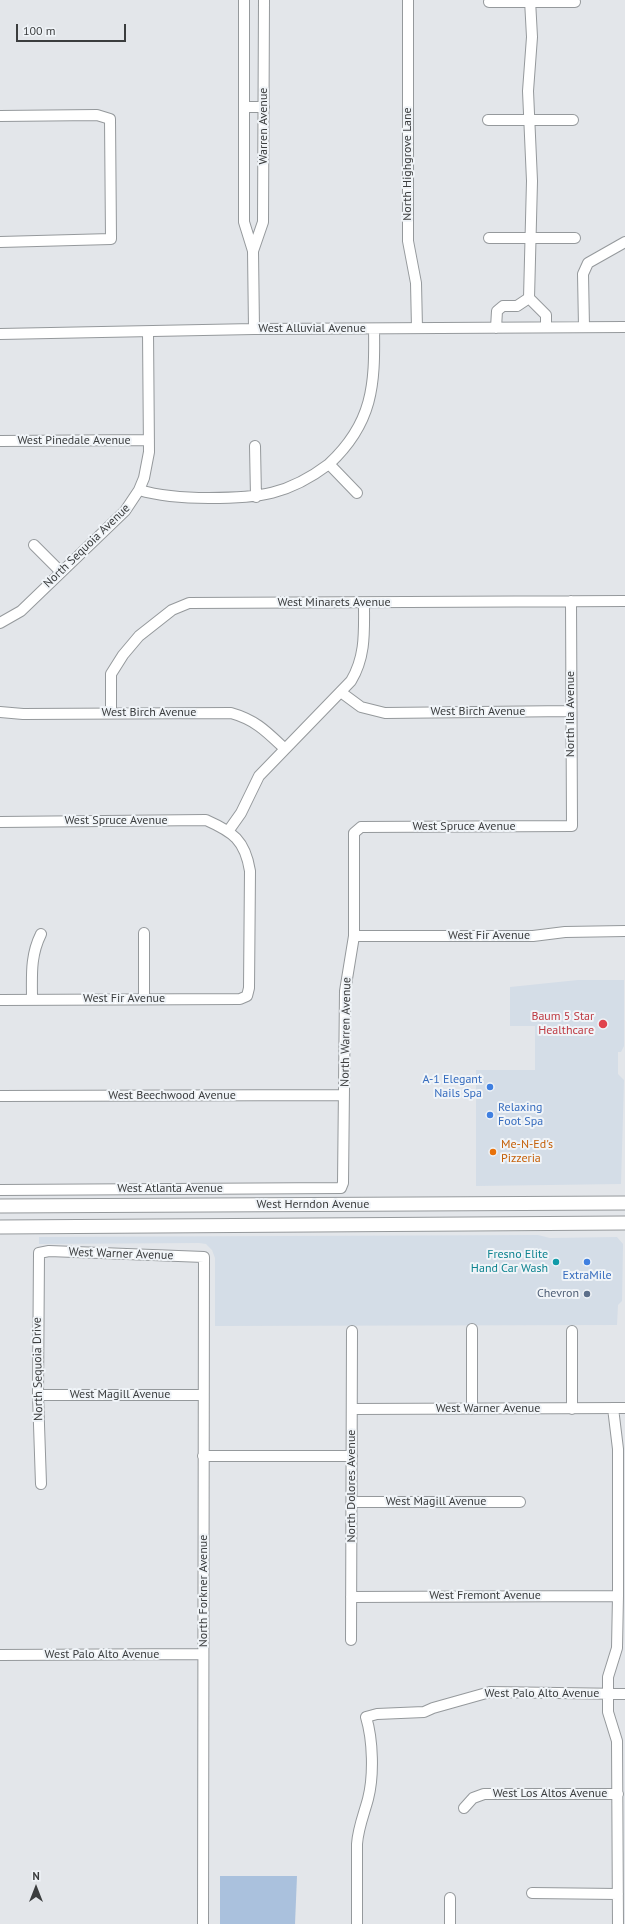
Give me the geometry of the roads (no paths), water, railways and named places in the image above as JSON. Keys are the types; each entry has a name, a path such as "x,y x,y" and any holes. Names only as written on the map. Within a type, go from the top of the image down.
{"main road":[{"name":"West Herndon Avenue","path":"0,1206 625,1203"},
{"name":"West Herndon Avenue","path":"0,1227 625,1224"}],"street":[{"name":"Warren Avenue","path":"244,0 244,222 253,251 254,329"},
{"name":"Warren Avenue","path":"253,251 264,222 264,0"},
{"name":"North Highgrove Lane","path":"408,0 408,241 416,283 417,328"},
{"path":"530,1 532,37 528,91 532,181 529,298 546,315 546,328"},
{"path":"489,2 575,2"},
{"path":"244,107 264,107"},
{"path":"0,116 97,115 110,119 111,239 0,242"},
{"path":"488,120 573,120"},
{"path":"488,238 575,238"},
{"path":"584,328 585,268 591,261 625,242"},
{"path":"496,328 497,311 503,306 517,306 529,298"},
{"name":"West Alluvial Avenue","path":"0,334 254,329 625,327"},
{"path":"139,490 166,497 256,497 293,486 329,464 342,452 355,434 370,397 375,373 374,329"},
{"name":"North Sequoia Avenue","path":"0,623 21,611 125,511 139,490 147,465 149,440 148,332"},
{"name":"West Pinedale Avenue","path":"0,441 149,440"},
{"path":"255,446 256,497"},
{"path":"329,464 357,493"},
{"path":"34,545 61,572"},
{"name":"North Ila Avenue","path":"571,601 572,826"},
{"name":"West Minarets Avenue","path":"111,713 111,674 123,655 139,636 172,610 189,603 625,601"},
{"path":"229,830 241,813 259,776 342,693 351,681 361,661 364,643 364,603"},
{"name":"West Birch Avenue","path":"342,693 361,707 385,713 571,711"},
{"name":"West Birch Avenue","path":"0,712 23,714 231,713 242,716 260,725 285,749"},
{"name":"West Spruce Avenue","path":"0,822 206,820 229,830"},
{"name":"West Spruce Avenue","path":"357,829 361,827 572,826"},
{"name":"North Warren Avenue","path":"341,1188 344,1183 345,991 354,936 354,833 357,829"},
{"name":"West Fir Avenue","path":"0,1000 240,999 247,996 249,988 250,871 245,852 240,842 229,830"},
{"name":"West Fir Avenue","path":"354,936 533,936 565,932 625,931"},
{"path":"144,932 144,999"},
{"path":"32,1000 32,959 34,946 41,934"},
{"name":"West Beechwood Avenue","path":"0,1096 344,1095"},
{"name":"West Atlanta Avenue","path":"0,1190 341,1188"},
{"name":"West Warner Avenue","path":"39,1253 49,1251 204,1257"},
{"name":"North Sequoia Drive","path":"39,1253 38,1395 41,1484"},
{"name":"North Forkner Avenue","path":"203,1924 204,1257"},
{"path":"472,1329 472,1409"},
{"name":"North Dolores Avenue","path":"351,1640 352,1331"},
{"path":"572,1331 572,1409"},
{"name":"West Magill Avenue","path":"38,1395 203,1395"},
{"path":"613,1408 618,1450 618,1596 617,1648 608,1677 608,1712 617,1741 618,1924"},
{"name":"West Warner Avenue","path":"352,1409 625,1408"},
{"path":"204,1456 352,1456"},
{"name":"West Magill Avenue","path":"352,1502 520,1502"},
{"name":"West Fremont Avenue","path":"351,1597 618,1596"},
{"name":"West Palo Alto Avenue","path":"0,1655 203,1654"},
{"name":"West Palo Alto Avenue","path":"357,1924 358,1832 368,1798 371,1778 371,1744 366,1717 377,1714 424,1712 490,1692 625,1694"},
{"name":"West Los Altos Avenue","path":"464,1808 473,1798 484,1794 618,1794"},
{"path":"532,1893 618,1894"},
{"path":"450,1898 450,1924"}],"place":[{"name":"Baum 5 Star Healthcare","path":"603,1024"},
{"name":"A-1 Elegant Nails Spa","path":"490,1087"},
{"name":"Relaxing Foot Spa","path":"490,1115"},
{"name":"Me-N-Ed's Pizzeria","path":"493,1152"},
{"name":"Fresno Elite Hand Car Wash","path":"556,1262"},
{"name":"ExtraMile","path":"587,1262"},
{"name":"Chevron","path":"587,1294"}]}
